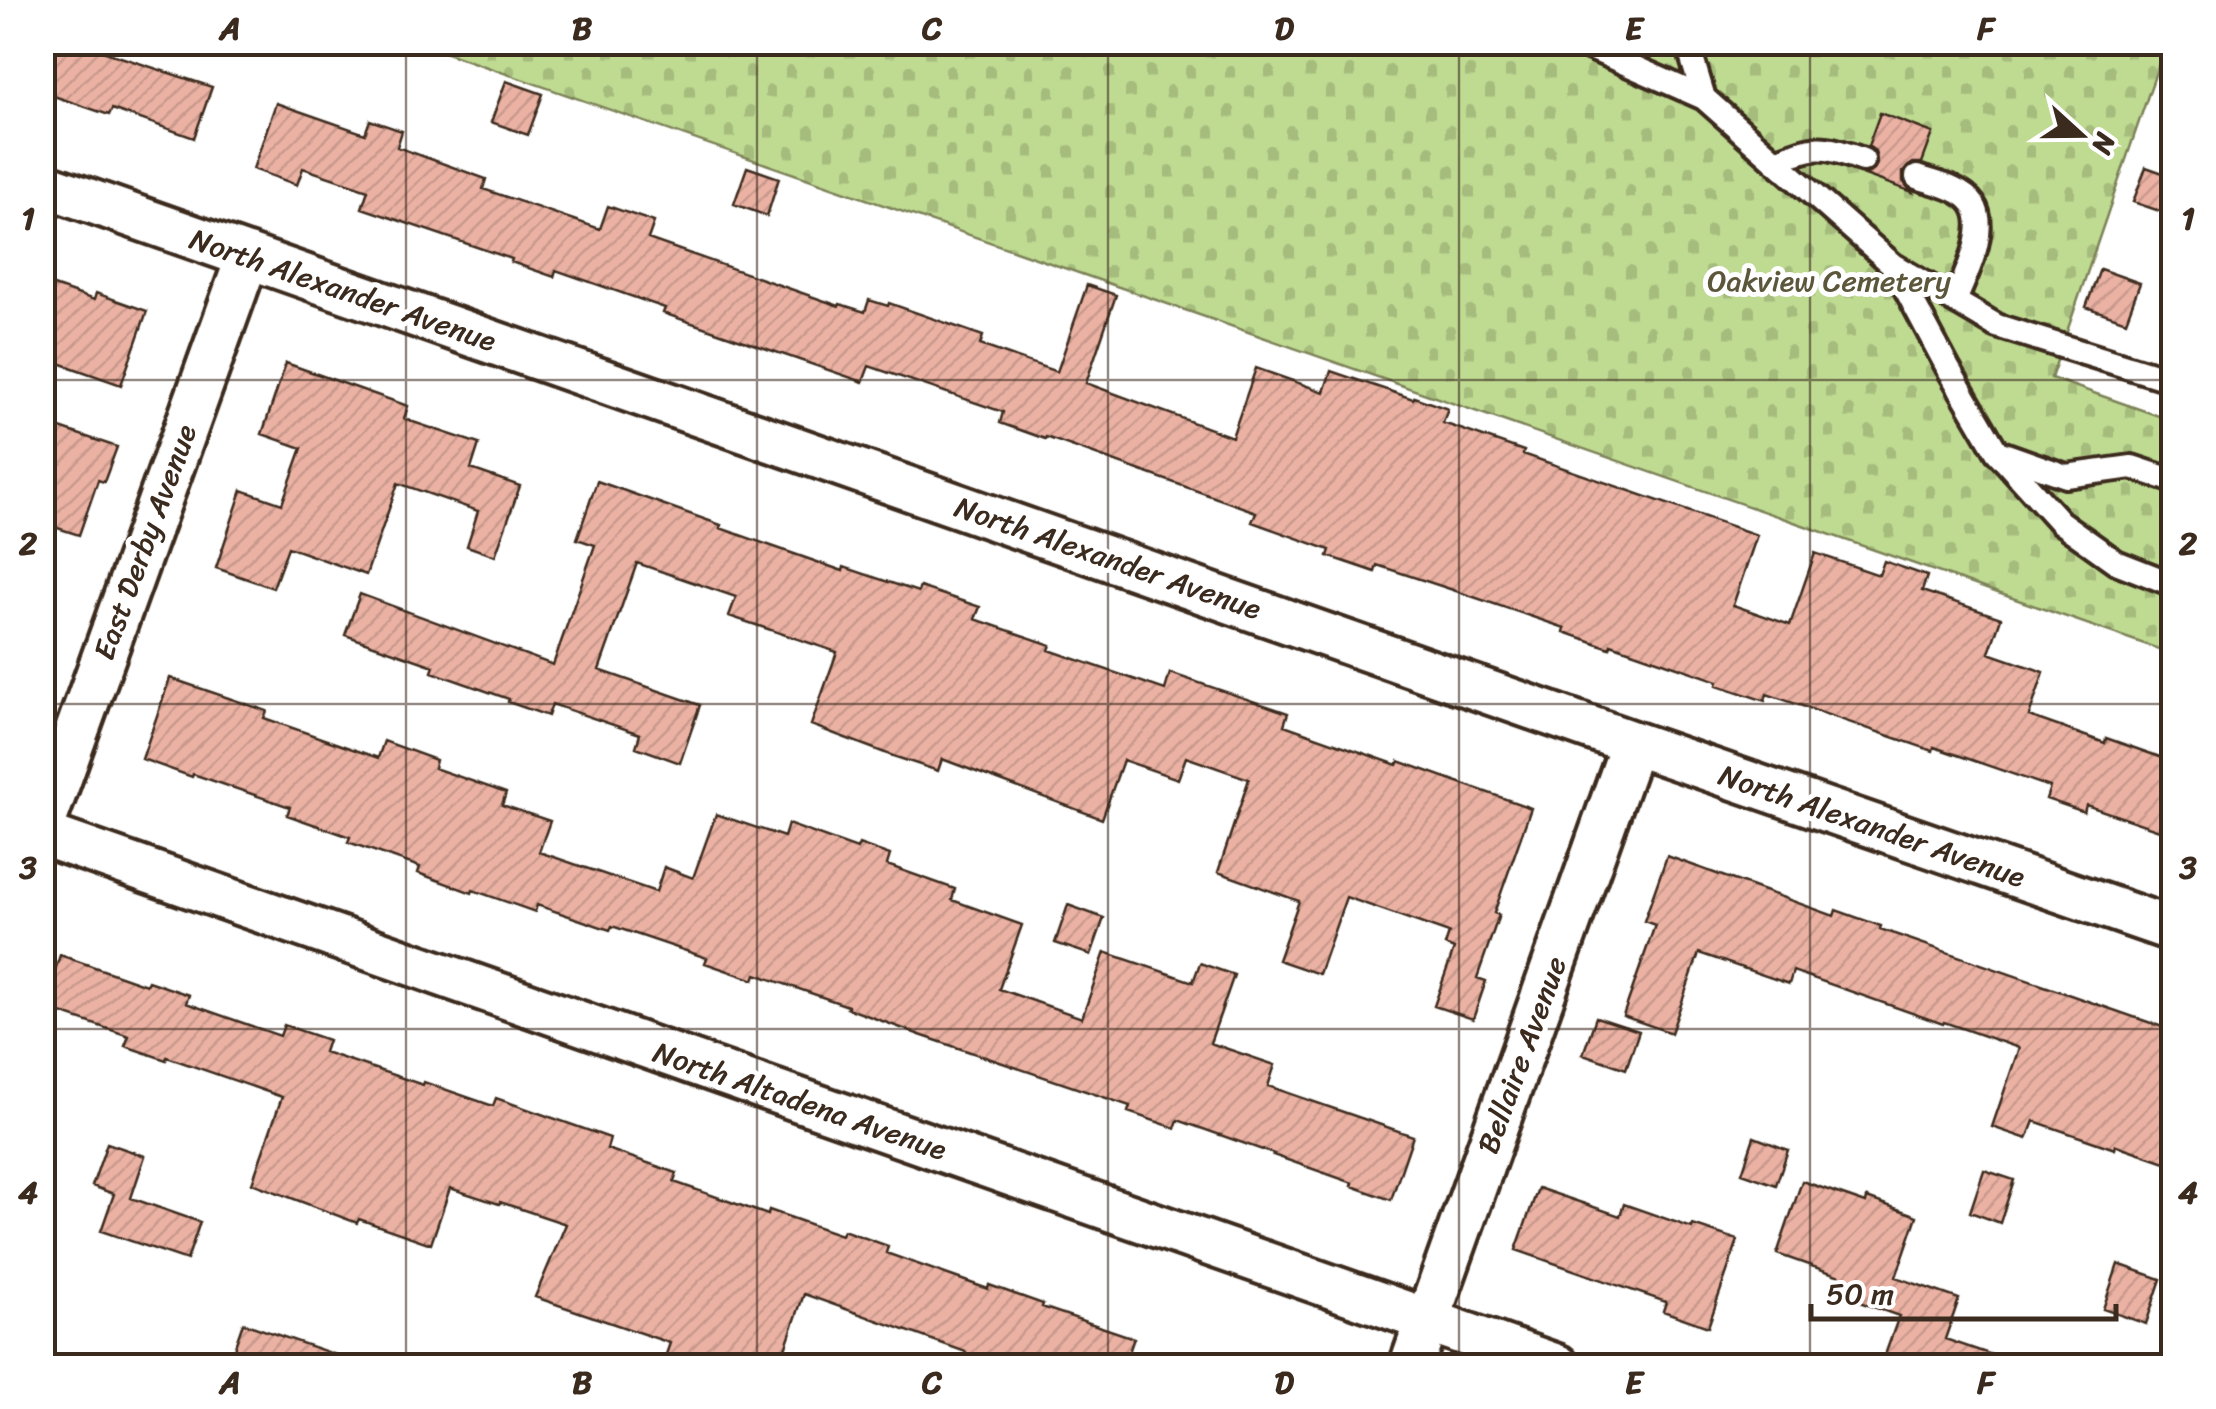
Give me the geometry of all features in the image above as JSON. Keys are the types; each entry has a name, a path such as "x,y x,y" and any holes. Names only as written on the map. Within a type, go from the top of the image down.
{"street":[{"name":"North Alexander Avenue","path":"42,184 2174,930"},
{"name":"East Derby Avenue","path":"42,831 248,256"},
{"name":"Bellaire Avenue","path":"1410,1366 1632,743"},
{"name":"North Altadena Avenue","path":"42,831 1557,1366"}],"lane":[{"path":"1578,42 1704,98 1893,266 1997,326 2174,381"},
{"path":"1688,42 1704,98"},
{"path":"1775,161 1813,147 1863,160"},
{"path":"1918,177 1955,190 1972,203 1980,222 1974,255 1954,301"},
{"path":"1893,266 1997,452 2060,522 2116,562 2166,582"},
{"path":"1997,452 2066,476 2132,467 2174,481"}],"green space":[{"name":"Oakview Cemetery","path":"418,43 2166,43 2051,378 2173,421 2173,654"}],"building":[{"path":"42,42 75,42 212,87 194,138 112,109 109,115 42,92"},
{"path":"506,81 543,94 528,135 491,122"},
{"path":"276,103 365,134 370,120 402,131 397,147 486,179 483,189 600,229 608,206 654,222 648,239 839,306 865,312 869,300 888,306 889,303 983,336 980,345 1057,372 1087,285 1116,295 1086,383 1232,437 1256,368 1324,392 1331,371 1414,397 1448,409 1443,423 1757,535 1733,605 1790,625 1815,553 1879,575 1884,561 1927,576 1922,591 2001,618 1989,653 2044,672 2029,716 2174,762 2174,835 2086,805 2084,812 2046,799 2050,787 1934,747 1933,751 1767,694 1765,701 1717,685 1718,681 1611,644 1610,648 1564,632 1565,628 1453,590 1377,565 1375,572 1328,556 1330,550 1252,522 1256,512 1000,423 1003,412 869,366 863,382 663,313 665,308 556,270 554,277 362,208 368,190 303,168 297,185 253,169"},
{"path":"1880,113 1933,133 1922,163 1913,163 1903,172 1903,181 1912,192 1865,175 1877,164 1875,151 1868,146"},
{"path":"747,167 779,178 767,216 734,204"},
{"path":"2146,167 2174,177 2174,216 2133,202"},
{"path":"2100,269 2140,283 2126,321 2086,307"},
{"path":"42,282 94,300 96,293 147,311 121,385 42,357"},
{"path":"286,363 408,406 404,419 479,444 471,469 520,486 495,556 467,546 478,511 398,483 366,575 288,547 273,588 216,568 242,490 282,504 302,448 262,434"},
{"path":"42,422 117,447 104,482 98,480 79,535 42,523"},
{"path":"597,481 843,571 844,567 918,592 920,587 980,607 975,619 1051,645 1049,650 1165,690 1170,673 1288,713 1284,725 1531,808 1494,913 1499,915 1477,978 1486,981 1473,1019 1434,1006 1454,949 1445,945 1449,933 1346,897 1319,974 1278,960 1299,901 1218,872 1249,779 1186,757 1178,779 1123,760 1102,819 942,759 938,771 893,756 811,725 837,652 729,616 736,597 637,563 599,670 700,705 680,763 636,747 640,734 552,704 548,716 432,672 434,666 345,635 360,594 553,665 595,545 577,539"},
{"path":"170,678 267,711 264,718 378,758 384,741 436,760 434,768 506,793 502,805 550,821 539,852 656,892 664,867 693,878 716,814 784,837 788,824 857,849 859,844 890,855 887,865 955,889 952,900 1022,925 999,989 1082,1018 1105,952 1193,982 1200,963 1234,975 1210,1043 1275,1065 1268,1086 1413,1136 1391,1200 1178,1120 1175,1128 1128,1112 1130,1106 756,974 754,980 705,963 707,958 612,926 610,930 537,905 535,912 473,890 472,893 418,873 420,867 348,842 350,837 287,815 290,807 142,759"},
{"path":"1667,856 1834,916 1836,910 1881,926 1880,929 2174,1031 2174,1165 2034,1121 2027,1139 1992,1127 2019,1048 1793,971 1789,984 1699,953 1671,1033 1623,1016 1655,925 1644,921"},
{"path":"1068,905 1104,918 1091,955 1055,943"},
{"path":"60,955 146,985 148,981 189,995 186,1003 280,1036 284,1025 328,1040 324,1052 423,1085 424,1082 493,1106 496,1098 610,1138 607,1149 677,1173 674,1182 768,1215 769,1210 841,1235 843,1230 888,1246 886,1253 988,1289 989,1285 1134,1338 1124,1366 993,1366 965,1357 966,1352 804,1294 779,1366 662,1366 670,1343 535,1297 566,1224 450,1188 431,1244 359,1219 357,1223 252,1183 282,1097 125,1046 129,1036 43,1007"},
{"path":"1596,1017 1639,1031 1626,1069 1583,1054"},
{"path":"1754,1137 1788,1150 1776,1185 1742,1173"},
{"path":"107,1143 145,1156 131,1198 200,1222 187,1260 101,1231 114,1194 92,1186"},
{"path":"1984,1170 2014,1180 2000,1223 1970,1212"},
{"path":"1802,1181 1917,1216 1896,1277 1959,1299 1945,1339 2010,1361 2009,1366 1881,1366 1899,1316 1834,1293 1840,1276 1777,1254"},
{"path":"1538,1188 1620,1216 1624,1204 1738,1240 1708,1327 1663,1311 1666,1302 1516,1250"},
{"path":"2118,1264 2161,1279 2146,1324 2103,1309"},
{"path":"243,1323 354,1361 353,1366 228,1366"}]}
